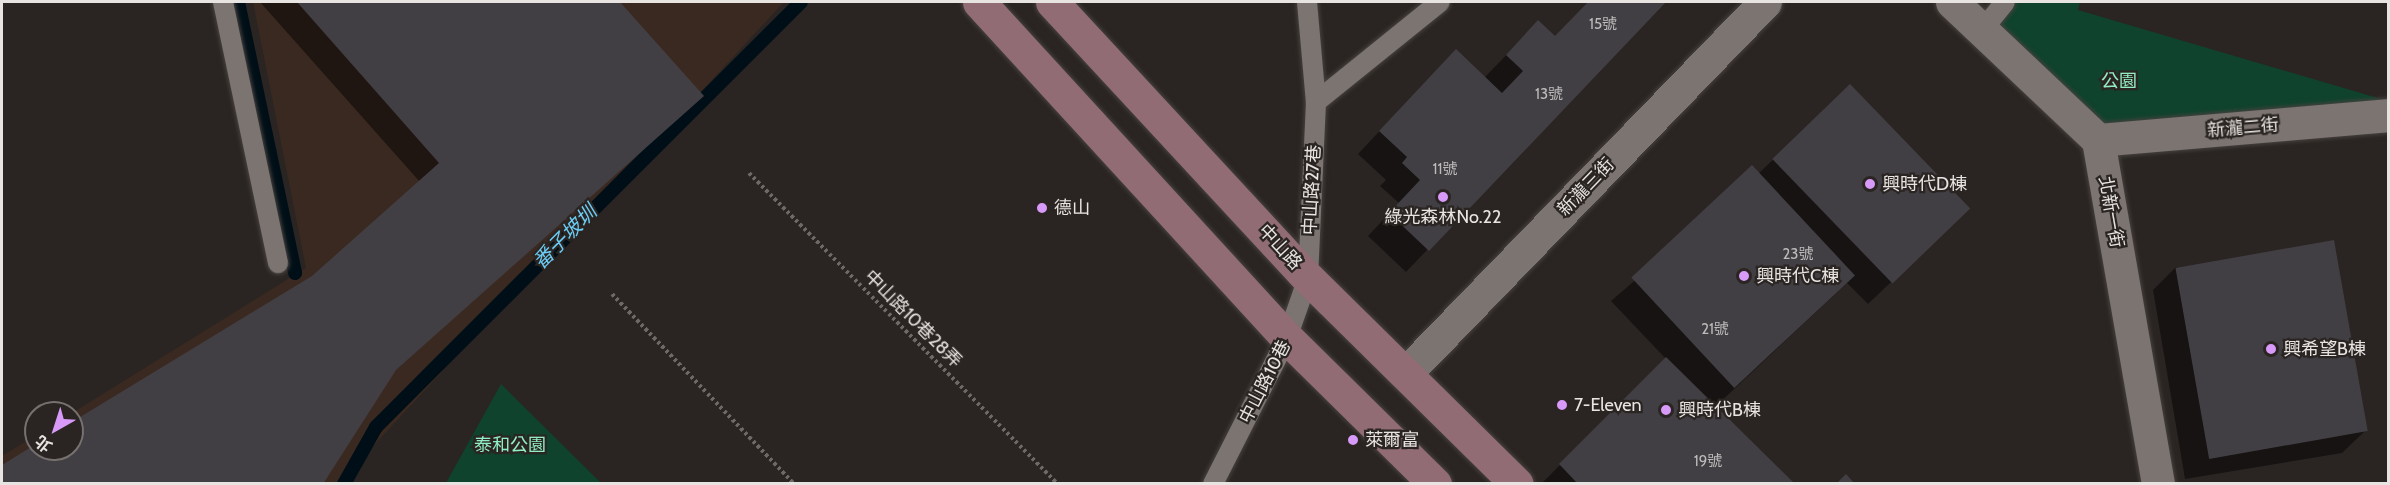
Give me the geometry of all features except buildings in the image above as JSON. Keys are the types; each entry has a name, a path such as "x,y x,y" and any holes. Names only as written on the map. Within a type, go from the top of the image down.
{"main road":[{"path":"979,2 1287,338 1435,483"},
{"name":"中山路","path":"1053,2 1308,278 1517,483"}],"street":[{"name":"新瀧三街","path":"1406,373 1765,2"},
{"path":"1952,2 1984,28 2098,140"},
{"name":"新瀧二街","path":"2098,140 2388,115"},
{"name":"北新一街","path":"2098,140 2158,483"}],"lane":[{"path":"224,2 278,263"},
{"name":"中山路27巷","path":"1307,2 1316,102 1308,278"},
{"path":"1316,102 1440,2"},
{"path":"1984,28 2005,2"},
{"name":"中山路10巷","path":"1213,483 1287,338 1308,278"}],"path":[{"name":"中山路10巷28弄","path":"749,173 1058,483"},
{"path":"612,294 794,483"}],"shaded area":[{"path":"253,2 784,2 339,483 2,484 2,456 24,442 24,461 84,461 84,406 306,268"}],"green space":[{"name":"公園","path":"2005,2 2080,2 2078,10 2388,101 2098,140 1984,28"},
{"name":"泰和公園","path":"501,384 601,483 446,483"}],"waterway":[{"path":"238,2 295,273"},
{"name":"番子坡圳","path":"344,484 376,427 801,2"}],"place":[{"name":"興時代D棟","path":"1870,184"},
{"name":"綠光森林No.22","path":"1443,197"},
{"name":"德山","path":"1042,208"},
{"name":"興時代C棟","path":"1744,276"},
{"name":"興希望B棟","path":"2271,349"},
{"name":"7-Eleven","path":"1562,405"},
{"name":"興時代B棟","path":"1666,410"},
{"name":"萊爾富","path":"1353,440"}]}
